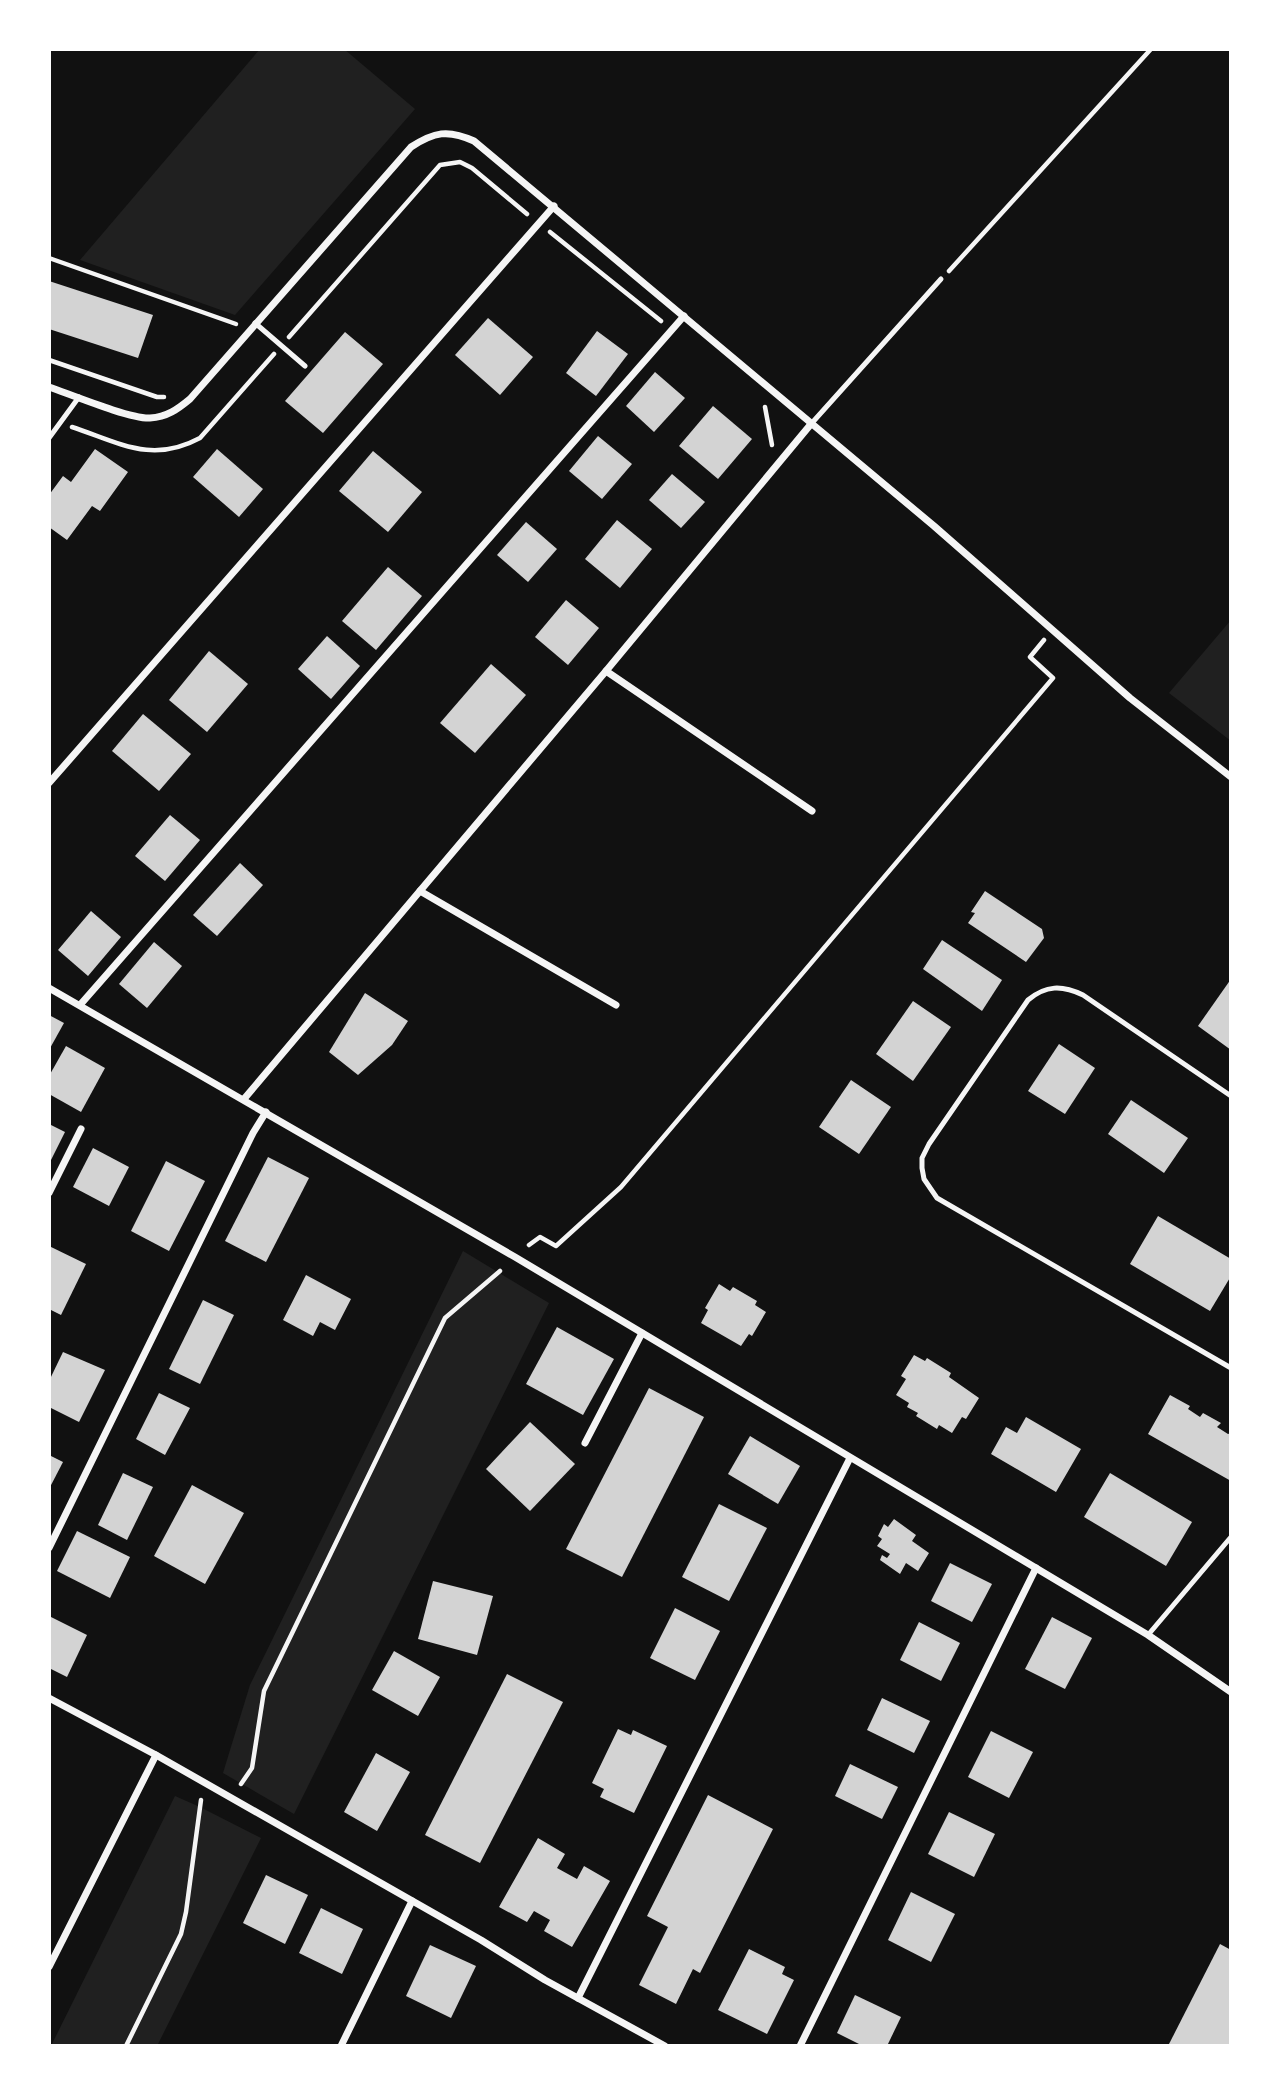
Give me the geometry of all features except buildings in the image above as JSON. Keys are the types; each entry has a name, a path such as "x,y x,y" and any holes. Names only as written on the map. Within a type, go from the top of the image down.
{"street":[{"path":"49,387 139,417 166,415 178,410 411,147 427,136 441,133 460,135 474,141 554,206 934,526 1130,698 1231,777"},
{"path":"49,783 554,206"},
{"path":"80,1005 684,316"},
{"path":"244,1099 811,424"},
{"path":"606,671 812,811"},
{"path":"420,891 616,1005"},
{"path":"49,988 244,1099 1148,1635 1231,1692"},
{"path":"49,1548 253,1133 266,1112"},
{"path":"49,1193 80,1129"},
{"path":"585,1443 642,1334"},
{"path":"578,1998 850,1458"},
{"path":"800,2046 1036,1569"},
{"path":"49,1698 156,1755 665,2046"},
{"path":"49,1967 156,1755"},
{"path":"341,2046 412,1901"}],"lane":[{"path":"811,424 941,279"},
{"path":"255,323 305,366"},
{"path":"49,438 79,397"},
{"path":"1231,1097 1083,995 1072,989 1048,988 1028,1000 940,1124 922,1158 924,1179 937,1198 1231,1368"},
{"path":"1148,1635 1231,1536"}],"path":[{"path":"941,279 1151,49"},
{"path":"60,423 149,452 184,447 200,438 440,165 460,162 472,168 672,330"},
{"path":"49,258 234,323 248,331"},
{"path":"226,333 234,323"},
{"path":"49,360 157,397 165,397 175,391"},
{"path":"757,400 767,408 774,444 762,457 775,468"},
{"path":"529,1245 540,1237 556,1246 621,1187 1053,678 1030,657 1044,641"},
{"path":"241,1784 252,1768 264,1691 445,1318 500,1270"},
{"path":"126,2046 181,1934 201,1800"}],"shaded area":[{"path":"260,49 344,49 415,109 235,315 80,260"},
{"path":"1231,620 1231,741 1169,693"},
{"path":"463,1251 549,1303 294,1814 223,1773 250,1685"},
{"path":"175,1796 261,1838 157,2046 51,2046"}]}
